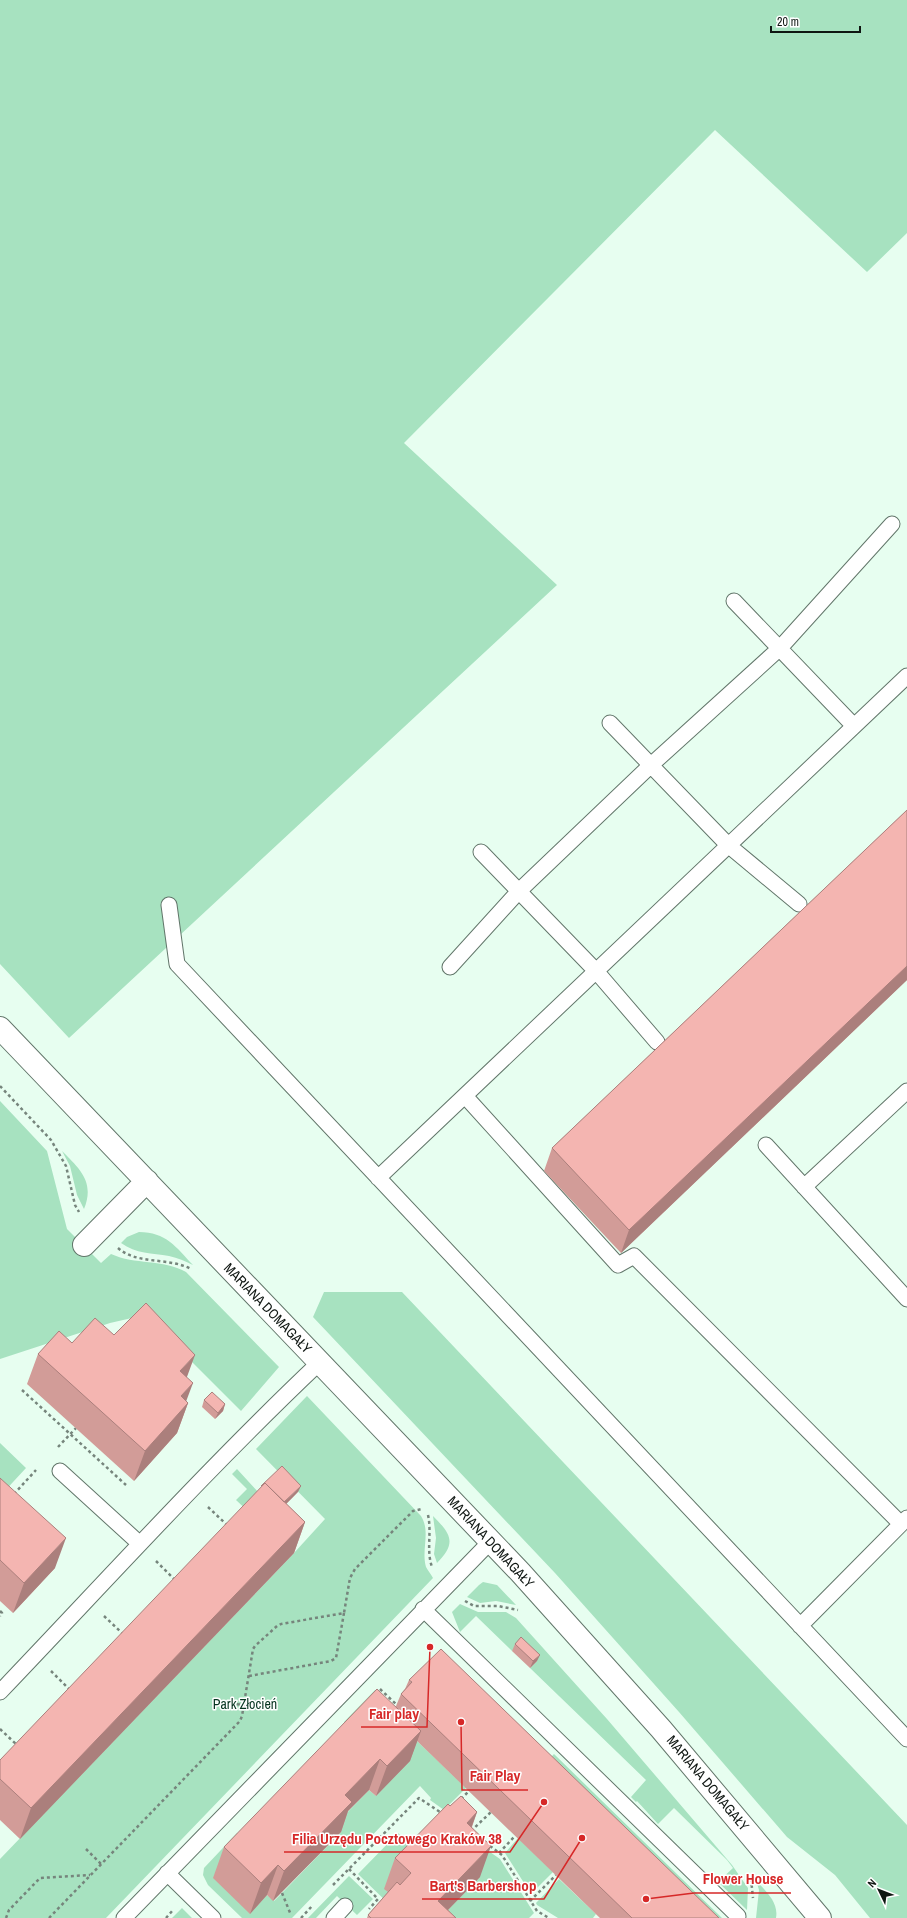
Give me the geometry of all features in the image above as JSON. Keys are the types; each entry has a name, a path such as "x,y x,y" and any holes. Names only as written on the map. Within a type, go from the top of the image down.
{"street":[{"name":"MARIANA DOMAGAŁY","path":"0,1028 491,1541 661,1729 817,1917"},
{"path":"84,1245 147,1181"}],"lane":[{"path":"450,967 519,891 651,765 780,648 892,524"},
{"path":"734,601 854,726"},
{"path":"378,1178 907,676"},
{"path":"610,723 728,846 799,904"},
{"path":"481,852 596,971 657,1042"},
{"path":"169,905 177,964 907,1738"},
{"path":"804,1187 907,1091"},
{"path":"465,1096 618,1265 634,1256 904,1521 800,1626"},
{"path":"766,1145 907,1299"},
{"path":"0,1691 140,1544 283,1397 320,1362"},
{"path":"60,1471 140,1544"},
{"path":"124,1918 423,1609 491,1541"},
{"path":"423,1609 738,1916"},
{"path":"167,1873 213,1918"},
{"path":"334,1918 345,1906"}],"path":[{"path":"0,1086 51,1140 66,1166 77,1210 87,1214"},
{"path":"116,1242 118,1248 128,1254 174,1262 196,1271"},
{"path":"22,1390 126,1485"},
{"path":"207,1506 230,1528"},
{"path":"249,1676 332,1661 336,1658 350,1578 355,1569 413,1511 426,1508 430,1535 429,1554 434,1569"},
{"path":"155,1561 178,1582"},
{"path":"460,1597 474,1606 508,1607 523,1612"},
{"path":"0,1611 2,1614 0,1616"},
{"path":"49,1918 240,1721 253,1649 277,1626 344,1613"},
{"path":"103,1615 125,1636"},
{"path":"50,1671 72,1692"},
{"path":"376,1684 400,1708"},
{"path":"225,1703 244,1705"},
{"path":"0,1729 20,1748"},
{"path":"459,1801 469,1791"},
{"path":"328,1891 419,1798 445,1815"},
{"path":"475,1836 470,1832 491,1812"},
{"path":"499,1853 515,1836"},
{"path":"487,1845 502,1855 537,1911 549,1918"},
{"path":"86,1849 101,1864"},
{"path":"6,1918 9,1910 40,1878 90,1875"},
{"path":"530,1901 556,1875"},
{"path":"750,1876 753,1900"},
{"path":"282,1893 291,1915"},
{"path":"301,1918 317,1902"}],"green space":[{"path":"0,0 907,0 907,233 867,272 715,130 404,443 557,585 69,1038 0,964"},
{"path":"0,1101 47,1151 67,1229 101,1263 111,1254 130,1260 168,1265 186,1272 279,1367 241,1411 145,1315 110,1323 0,1359"},
{"path":"62,1151 80,1170 87,1184 88,1191 84,1209 77,1195 70,1166"},
{"path":"139,1232 156,1235 170,1242 193,1265 172,1257 138,1251 121,1243 127,1237"},
{"path":"324,1292 402,1292 907,1825 907,1918 870,1918 835,1875 787,1837 679,1712 555,1573 313,1317"},
{"name":"Park Złocień","path":"307,1396 421,1516 424,1522 426,1534 426,1567 433,1578 106,1918 0,1918 0,1859 325,1519 256,1449"},
{"path":"0,1443 26,1468 1,1495 0,1494"},
{"path":"237,1469 259,1493 252,1515 236,1500 247,1489 232,1474"},
{"path":"433,1516 444,1528 449,1539 447,1550 437,1563 434,1554 436,1538"},
{"path":"483,1582 497,1585 516,1605 496,1601 480,1603 467,1597"},
{"path":"460,1604 478,1612 506,1612 516,1618 607,1719 732,1865 748,1888 747,1910 718,1882 733,1868 727,1860 674,1808 658,1824 637,1801 636,1802 631,1797 646,1780 530,1668 537,1661 519,1644 512,1651 476,1616 460,1632 452,1612"},
{"path":"375,1690 397,1711 392,1717 466,1788 444,1810 430,1800 431,1798 420,1786 292,1918 242,1918 208,1885 203,1875 204,1868 237,1833 247,1842 250,1913 267,1895 274,1901 282,1893 341,1832 334,1826 369,1790 376,1796 354,1732 344,1722"},
{"path":"554,1754 722,1918 716,1918 551,1757"},
{"path":"454,1827 500,1859 534,1913 529,1918 440,1918"},
{"path":"398,1833 419,1853 400,1904 394,1909 358,1874"},
{"path":"518,1838 553,1872 531,1894 505,1853"},
{"path":"349,1876 373,1899 357,1915 337,1896 316,1918 308,1918"},
{"path":"559,1879 596,1914 593,1918 558,1918 537,1905 536,1903"},
{"path":"756,1880 773,1902 776,1918 756,1918 759,1890"},
{"path":"182,1908 192,1918 172,1918"}],"building":[{"path":"907,810 907,966 629,1230 552,1148"},
{"path":"146,1303 195,1355 180,1371 193,1383 181,1396 188,1403 145,1451 38,1354 59,1331 72,1343 95,1318 114,1335"},
{"path":"212,1392 225,1404 218,1413 204,1400"},
{"path":"282,1466 301,1486 284,1502 265,1483 261,1486"},
{"path":"0,1478 66,1538 24,1583 0,1560"},
{"path":"265,1483 305,1522 31,1808 0,1779 0,1760"},
{"path":"521,1637 540,1655 533,1661 515,1644"},
{"path":"441,1649 719,1918 632,1918 401,1694 412,1682 409,1680"},
{"path":"377,1689 421,1731 387,1766 380,1759 345,1795 352,1802 284,1871 278,1865 261,1883 224,1847"},
{"path":"461,1796 477,1812 467,1823 491,1846 438,1901 456,1918 371,1918 368,1915 397,1882 400,1885 411,1873 395,1858 448,1804 450,1806"}],"place":[{"name":"Fair play","path":"430,1647"},
{"name":"Fair Play","path":"461,1722"},
{"name":"Filia Urzędu Pocztowego Kraków 38","path":"544,1802"},
{"name":"Bart's Barbershop","path":"582,1838"},
{"name":"Flower House","path":"646,1899"}]}
